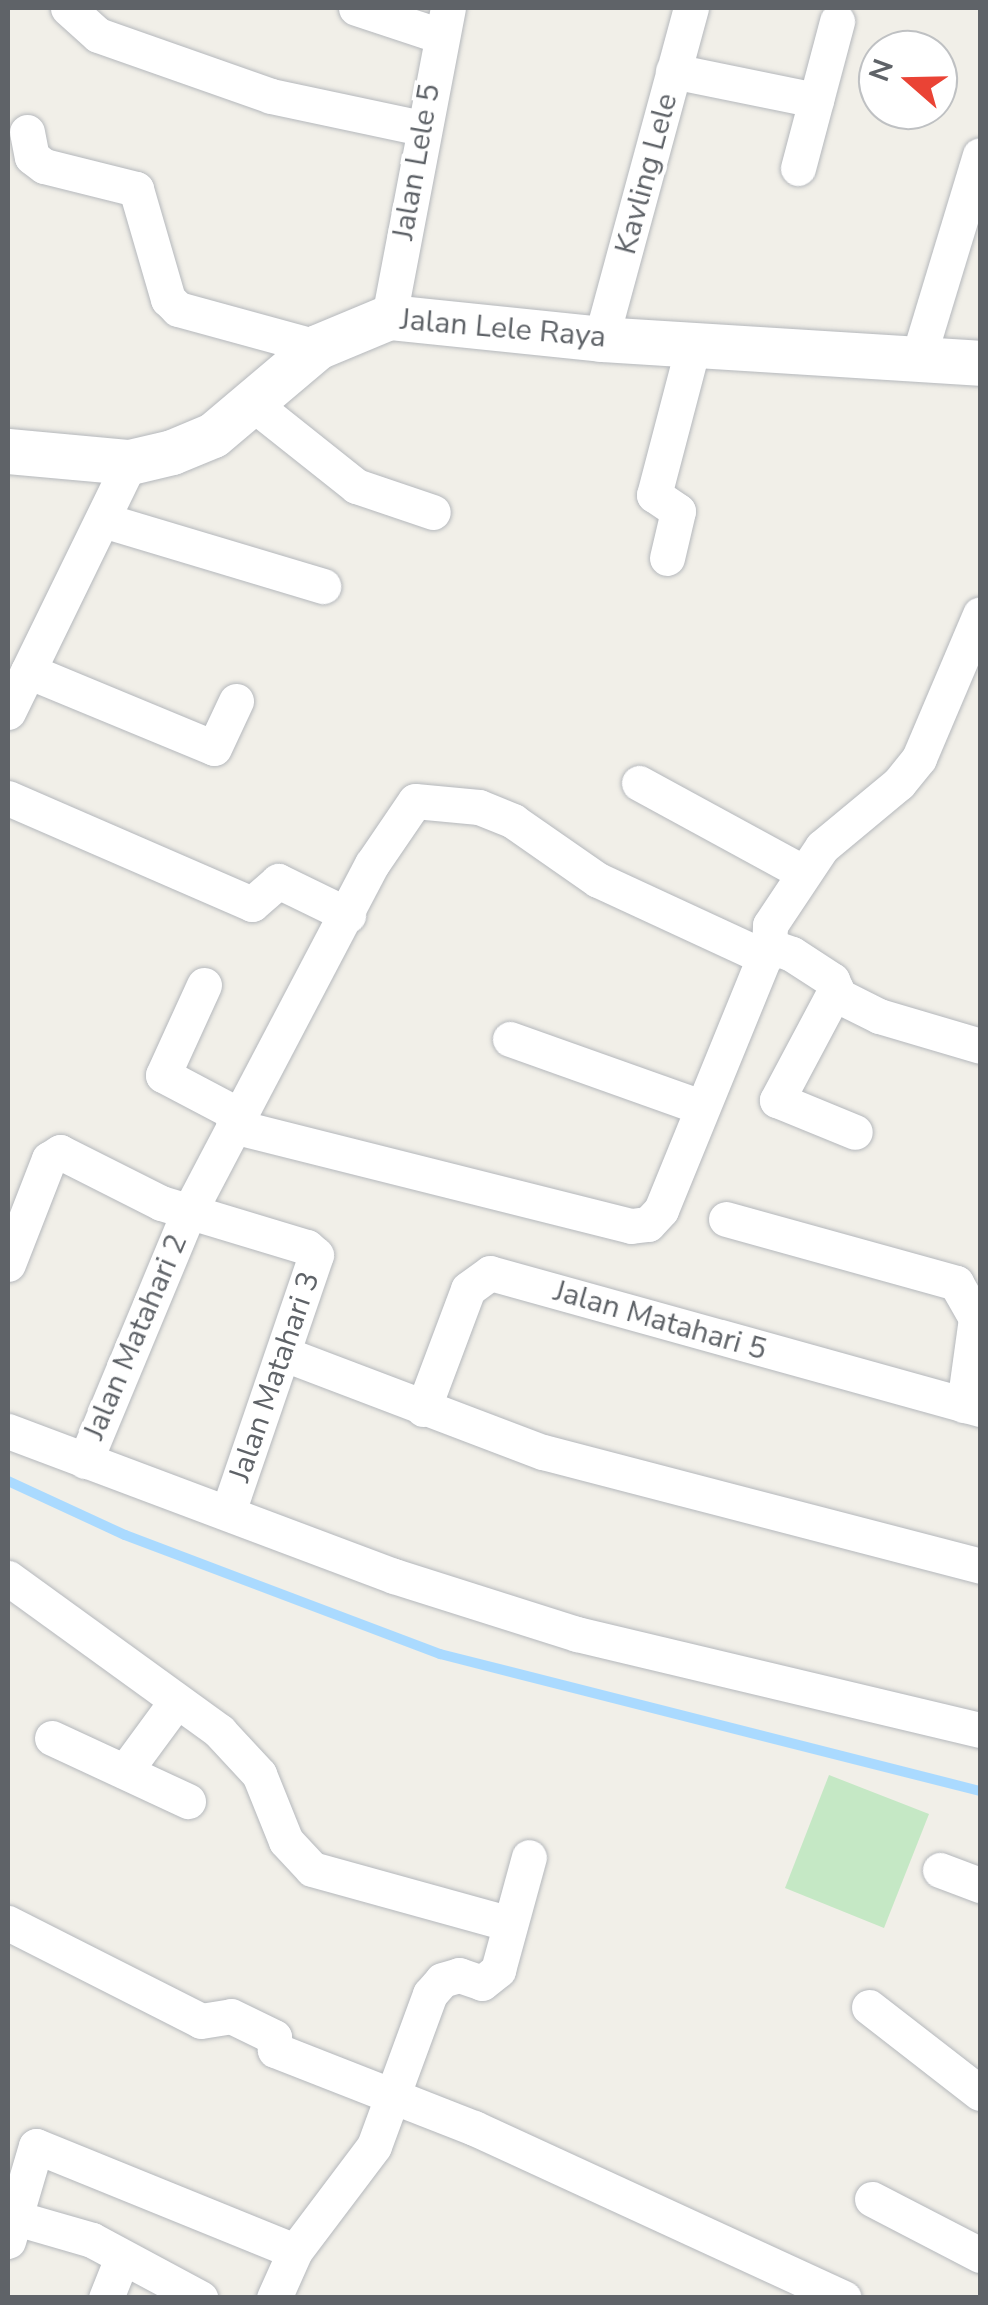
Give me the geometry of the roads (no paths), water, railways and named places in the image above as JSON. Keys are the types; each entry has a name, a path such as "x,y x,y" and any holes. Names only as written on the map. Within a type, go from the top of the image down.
{"street":[{"path":"68,8 98,35 271,96 422,128"},
{"path":"356,8 444,22"},
{"name":"Kavling Lele","path":"600,339 691,8"},
{"path":"798,168 837,20"},
{"name":"Jalan Lele 5","path":"389,316 444,22"},
{"path":"674,71 816,100"},
{"path":"27,132 32,157 44,166 136,188 168,299 178,309 318,347"},
{"path":"917,362 980,155"},
{"name":"Jalan Lele Raya","path":"8,451 130,462 212,435 318,347 389,316 600,339 980,363"},
{"path":"667,558 678,511 654,495 693,346"},
{"path":"252,404 356,486 433,512"},
{"path":"8,712 130,462"},
{"path":"103,520 323,586"},
{"path":"204,985 162,1075 236,1120 631,1226 648,1224 661,1210 700,1106 767,952 770,926 802,872 919,758 980,614"},
{"path":"28,671 214,748 236,701"},
{"path":"639,783 802,872"},
{"path":"8,798 252,904 278,881 348,914"},
{"name":"Jalan Matahari 2","path":"85,1461 188,1214 348,914 414,801 428,798 479,806 514,821 598,880 767,952 805,962 836,989 879,1016 980,1046"},
{"path":"836,989 777,1100 855,1132"},
{"path":"510,1039 700,1106"},
{"path":"8,1264 49,1159 60,1152 188,1214"},
{"name":"Jalan Matahari 3","path":"188,1214 307,1246 316,1255 287,1354 228,1512"},
{"path":"726,1219 956,1283 976,1318 972,1407"},
{"name":"Jalan Matahari 5","path":"423,1409 468,1289 490,1273 972,1407"},
{"path":"287,1354 543,1452 980,1566"},
{"path":"11,1443 85,1461 394,1576 577,1634 980,1730"},
{"path":"8,1578 175,1703 219,1731 259,1774 286,1841 312,1869 510,1924"},
{"path":"125,1771 175,1703"},
{"path":"52,1738 188,1801"},
{"path":"274,2298 294,2251 374,2146 430,1994 442,1980 459,1974 482,1982 498,1970 529,1857"},
{"path":"940,1870 980,1885"},
{"path":"8,1922 201,2021 231,2016 274,2037 276,2050 609,2187 844,2298"},
{"path":"869,2007 980,2093"},
{"path":"200,2298 92,2240 12,2230 36,2146 294,2251"},
{"path":"872,2199 980,2255"},
{"path":"106,2298 122,2258"}],"waterway":[{"path":"8,1481 125,1535 440,1654 980,1791"}]}
